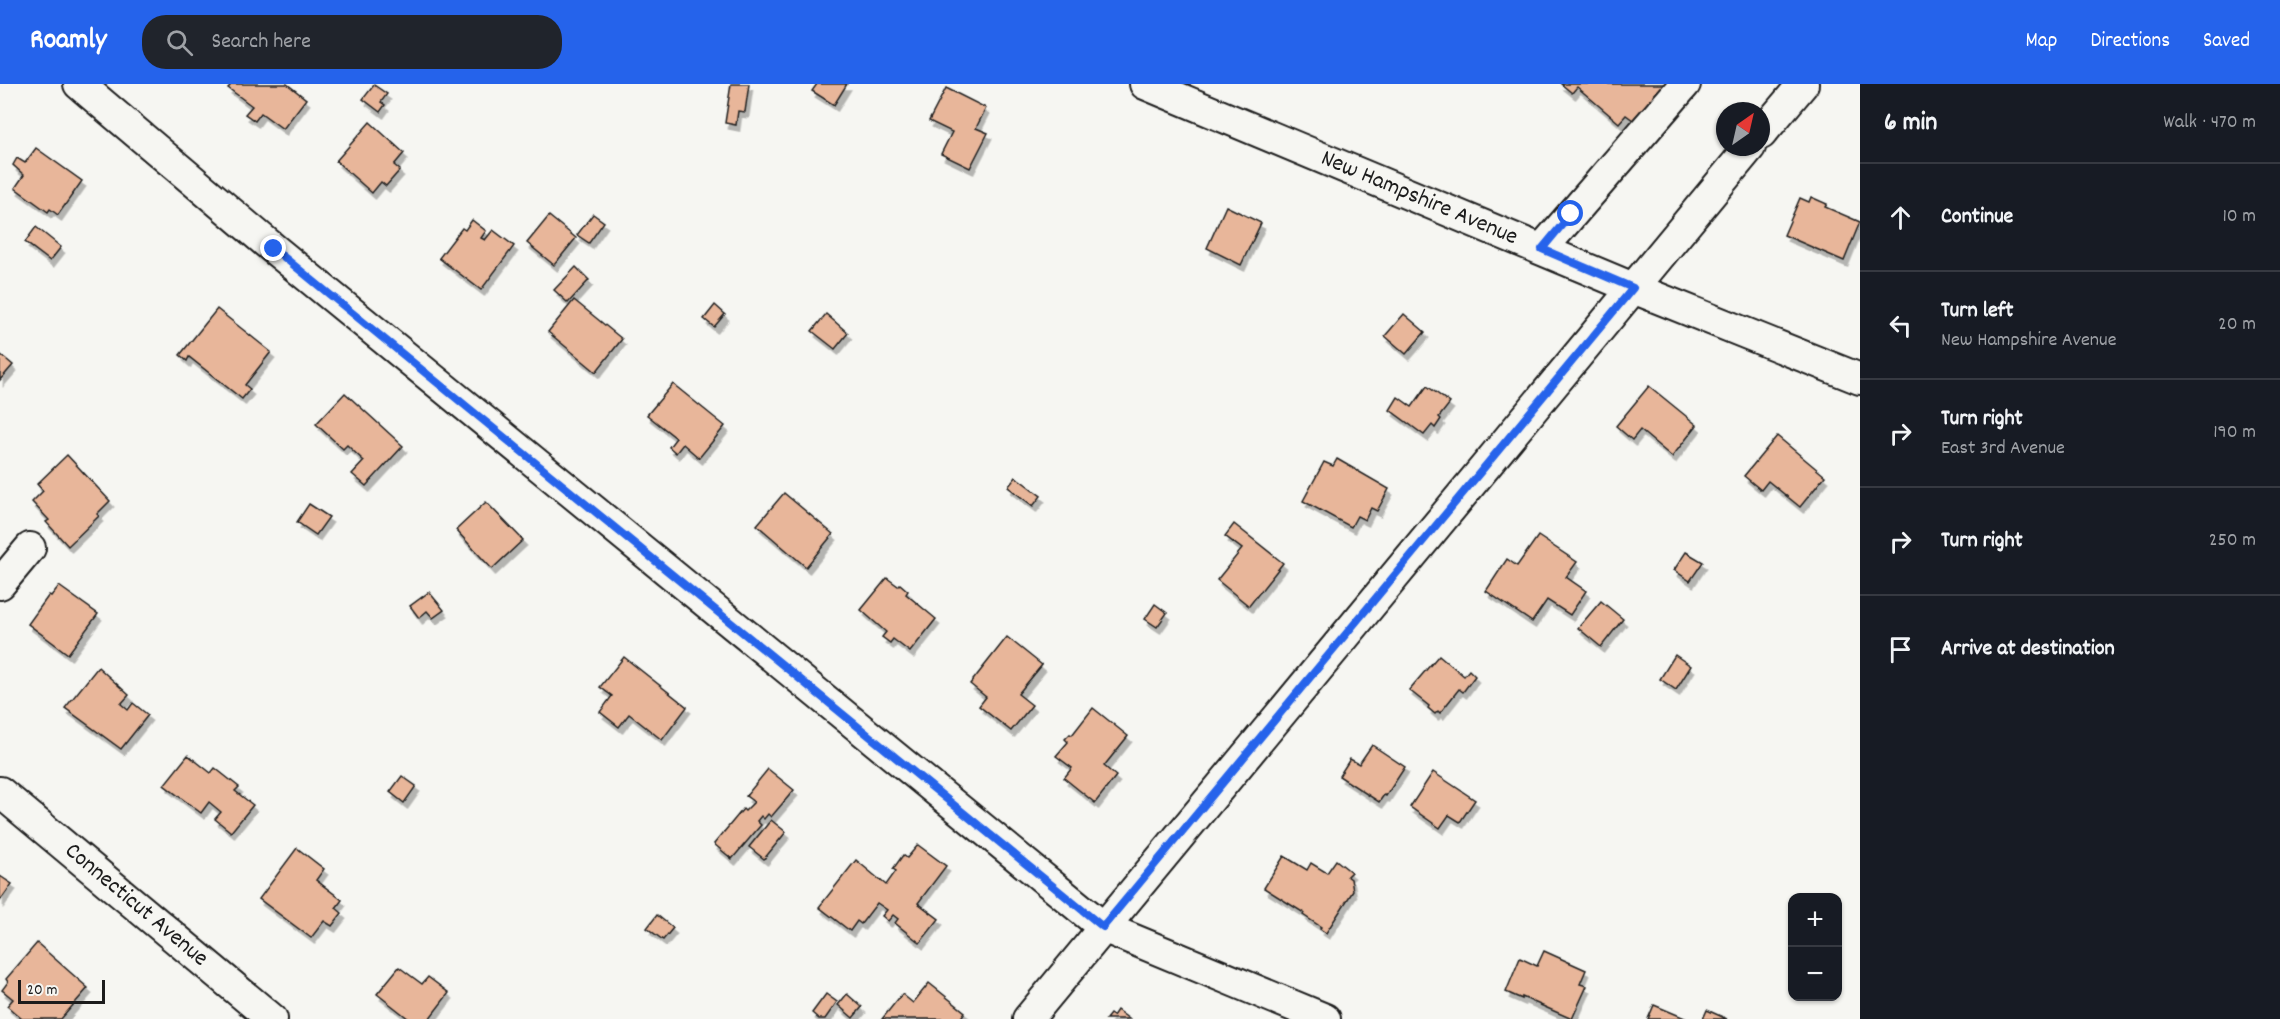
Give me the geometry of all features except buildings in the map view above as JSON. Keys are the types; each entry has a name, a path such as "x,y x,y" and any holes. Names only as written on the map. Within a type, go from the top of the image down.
{"street":[{"path":"79,84 292,264 1103,927 1324,1019"},
{"name":"New Hampshire Avenue","path":"1144,84 1633,288 1860,379"},
{"path":"1542,249 1685,84"},
{"path":"1770,123 1803,84"},
{"path":"1028,1019 1743,156"},
{"path":"0,584 30,548"},
{"name":"Connecticut Avenue","path":"0,792 272,1019"}],"route":[{"path":"274,249 1103,927 1633,288 1542,249 1571,214"}]}
